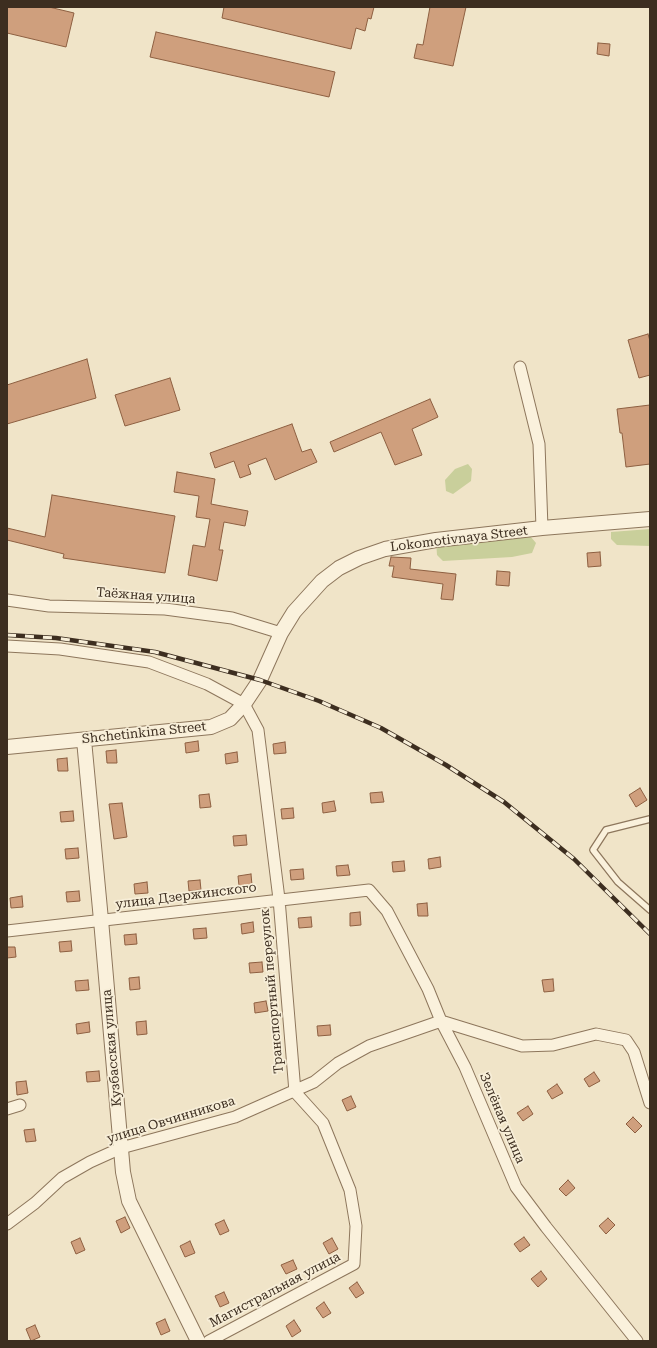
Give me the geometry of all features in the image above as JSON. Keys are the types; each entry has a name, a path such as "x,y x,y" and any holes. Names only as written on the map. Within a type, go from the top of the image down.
{"street":[{"path":"520,367 539,444 542,528"},
{"name":"Lokomotivnaya Street","path":"260,680 281,633 294,612 322,580 339,568 359,558 385,549 411,544 542,528 650,519"},
{"name":"Таёжная улица","path":"7,600 48,606 165,609 232,618 281,633"},
{"path":"7,646 60,649 149,662 207,684 244,704"},
{"name":"Shchetinkina Street","path":"7,747 211,726 230,719 244,704 260,680"},
{"name":"Транспортный переулок","path":"244,704 258,730 279,899 295,1092"},
{"name":"Кузбасская улица","path":"84,740 122,1172 129,1201 198,1341"},
{"name":"улица Дзержинского","path":"7,931 368,890"},
{"name":"Зелёная улица","path":"368,890 387,910 428,989 441,1020 465,1067 516,1187 637,1341"},
{"path":"441,1020 522,1046 553,1045 596,1034 626,1040 634,1052 650,1103"},
{"name":"улица Овчинникова","path":"7,1224 35,1203 62,1178 121,1148 235,1118 295,1092 314,1082 338,1064 369,1046 441,1020"},
{"name":"Магистральная улица","path":"209,1341 354,1264 356,1226 350,1190 323,1122 295,1092"},
{"path":"7,1109 20,1106"}],"lane":[{"path":"650,819 606,830 593,850 618,882 650,910"}],"green space":[{"path":"468,464 472,469 471,481 453,494 446,491 445,480 455,469"},
{"path":"650,529 650,546 617,545 611,539 611,532"},
{"path":"525,530 536,543 532,553 512,557 443,561 437,555 436,540"}],"building":[{"path":"7,7 49,7 74,13 66,47 7,33"},
{"path":"224,7 374,7 371,19 368,18 365,31 356,28 351,49 222,18"},
{"path":"430,7 466,7 453,66 414,58 417,44 423,45"},
{"path":"156,32 335,72 329,97 150,57"},
{"path":"598,43 610,44 609,56 597,54"},
{"path":"648,334 650,341 650,375 639,378 628,340"},
{"path":"87,359 96,398 7,424 7,385"},
{"path":"170,378 180,410 125,426 115,395"},
{"path":"430,399 438,417 412,429 422,455 395,465 381,432 334,452 330,442"},
{"path":"650,405 650,464 626,467 622,433 620,433 617,409"},
{"path":"292,424 302,452 311,449 317,462 275,480 266,458 248,465 251,474 240,478 234,461 215,468 210,453"},
{"path":"177,472 215,479 211,504 248,511 245,526 224,522 219,550 223,550 217,581 188,575 193,545 205,547 210,519 196,517 199,496 174,492"},
{"path":"52,495 175,516 165,573 63,558 64,554 7,540 7,528 45,537"},
{"path":"600,552 601,566 588,567 587,553"},
{"path":"391,557 411,558 410,569 456,574 453,600 441,599 443,584 392,577 394,566 389,566"},
{"path":"497,571 510,572 509,586 496,585"},
{"path":"198,741 199,751 186,753 185,743"},
{"path":"285,742 286,753 274,754 273,744"},
{"path":"116,750 117,763 107,763 106,751"},
{"path":"237,752 238,762 226,764 225,754"},
{"path":"67,758 68,771 58,771 57,759"},
{"path":"640,788 647,800 636,807 629,795"},
{"path":"382,792 384,802 371,803 370,793"},
{"path":"209,794 211,807 200,808 199,795"},
{"path":"334,801 336,811 323,813 322,803"},
{"path":"122,803 127,837 114,839 109,804"},
{"path":"293,808 294,818 282,819 281,809"},
{"path":"73,811 74,821 61,822 60,812"},
{"path":"246,835 247,845 234,846 233,836"},
{"path":"78,848 79,858 66,859 65,849"},
{"path":"440,857 441,867 429,869 428,859"},
{"path":"404,861 405,871 393,872 392,862"},
{"path":"348,865 350,875 337,876 336,866"},
{"path":"303,869 304,879 291,880 290,870"},
{"path":"251,874 252,885 239,886 238,876"},
{"path":"200,880 201,890 189,891 188,881"},
{"path":"147,882 148,893 135,894 134,884"},
{"path":"79,891 80,901 67,902 66,892"},
{"path":"22,896 23,907 11,908 10,898"},
{"path":"427,903 428,916 418,916 417,904"},
{"path":"360,912 361,925 350,926 350,913"},
{"path":"311,917 312,927 299,928 298,918"},
{"path":"253,922 254,932 242,934 241,924"},
{"path":"206,928 207,938 194,939 193,929"},
{"path":"136,934 137,944 125,945 124,935"},
{"path":"71,941 72,951 60,952 59,942"},
{"path":"7,947 15,947 16,957 7,958"},
{"path":"262,962 263,972 250,973 249,963"},
{"path":"139,977 140,989 130,990 129,978"},
{"path":"553,979 554,991 544,992 542,980"},
{"path":"88,980 89,990 76,991 75,981"},
{"path":"266,1001 268,1011 255,1013 254,1003"},
{"path":"146,1021 147,1034 137,1035 136,1022"},
{"path":"89,1022 90,1032 77,1034 76,1024"},
{"path":"330,1025 331,1035 318,1036 317,1026"},
{"path":"99,1071 100,1081 87,1082 86,1072"},
{"path":"594,1072 600,1081 589,1087 584,1079"},
{"path":"26,1081 28,1093 17,1095 16,1082"},
{"path":"557,1084 563,1093 552,1099 547,1091"},
{"path":"351,1096 356,1107 347,1111 342,1100"},
{"path":"528,1106 533,1114 523,1121 517,1113"},
{"path":"633,1117 642,1126 635,1133 626,1124"},
{"path":"34,1129 36,1141 26,1142 24,1130"},
{"path":"568,1180 575,1188 566,1196 559,1189"},
{"path":"125,1217 130,1228 121,1233 116,1221"},
{"path":"608,1218 615,1225 606,1234 599,1226"},
{"path":"224,1220 229,1231 220,1235 215,1224"},
{"path":"524,1237 530,1245 520,1252 514,1244"},
{"path":"80,1238 85,1250 76,1254 71,1242"},
{"path":"332,1238 338,1249 329,1254 323,1243"},
{"path":"190,1241 195,1253 185,1257 180,1246"},
{"path":"293,1260 297,1269 286,1274 281,1265"},
{"path":"541,1271 547,1279 538,1287 531,1279"},
{"path":"357,1282 364,1293 356,1298 349,1288"},
{"path":"224,1292 229,1303 220,1307 215,1296"},
{"path":"324,1302 331,1313 323,1318 316,1308"},
{"path":"165,1319 170,1331 161,1335 156,1323"},
{"path":"294,1320 301,1331 292,1337 286,1326"},
{"path":"35,1325 40,1337 31,1341 26,1329"}],"railway":[{"path":"7,635 56,638 155,652 260,680 319,701 381,728 446,765 504,802 574,859 650,934"}]}
